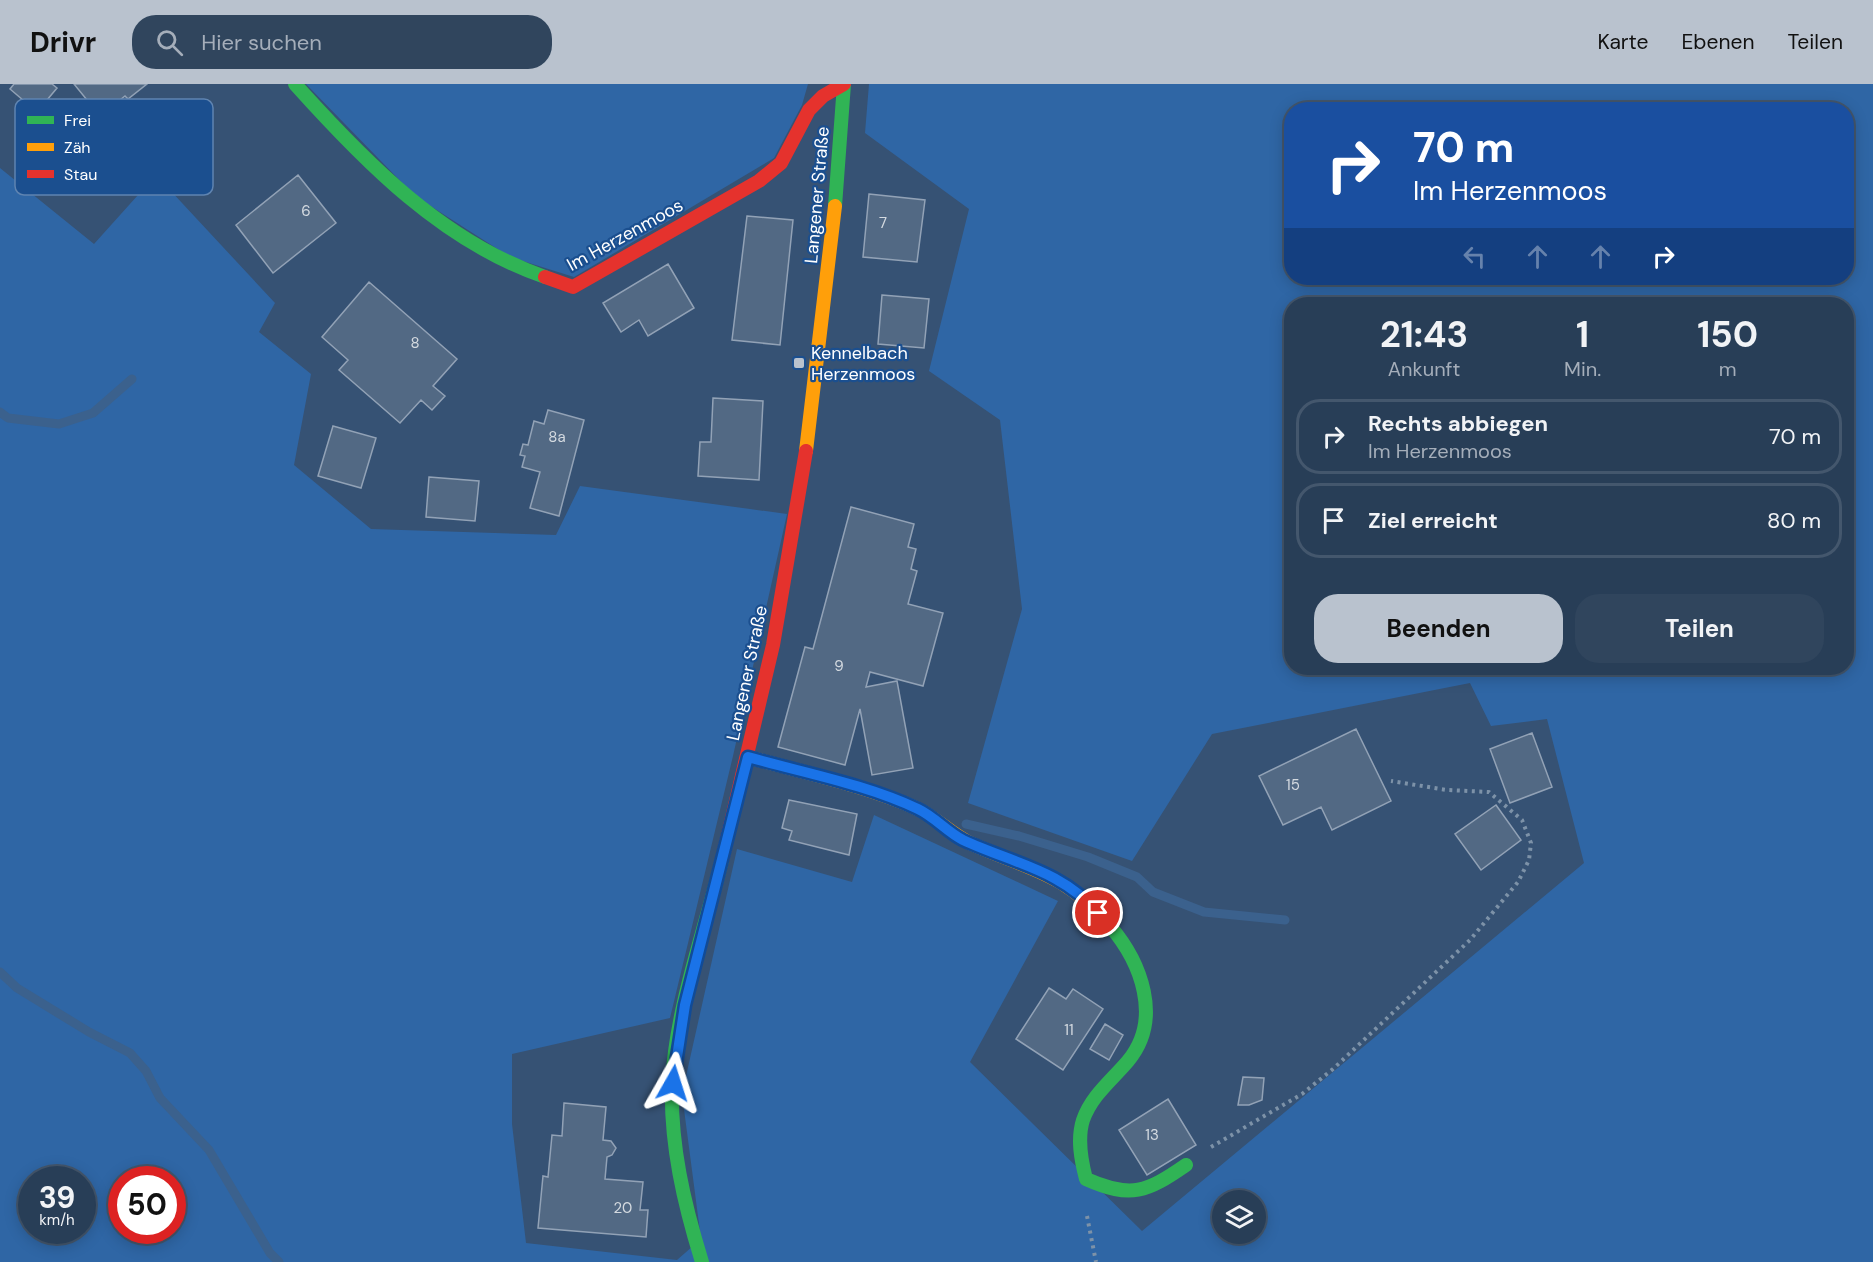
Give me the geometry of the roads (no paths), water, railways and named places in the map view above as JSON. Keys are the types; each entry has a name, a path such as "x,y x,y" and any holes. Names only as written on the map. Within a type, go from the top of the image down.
{"street":[{"name":"Im Herzenmoos","path":"295,84 364,160 458,235 503,261 544,279 573,287 759,181 781,163 809,110 823,96 844,84"},
{"name":"Langener Straße","path":"702,1262 682,1191 675,1156 671,1100 674,1066 685,1005 748,757 773,646 806,459 828,286 844,84"},
{"path":"748,757 860,788 919,809 963,840 1033,866 1057,878 1085,898 1124,945 1141,973 1144,995 1142,1037 1133,1056 1100,1090 1082,1121 1079,1132 1080,1157 1086,1179 1113,1192 1140,1192 1163,1181 1186,1165"}],"waterway":[{"path":"0,412 8,418 59,424 93,413 132,379"},
{"path":"966,824 1019,836 1088,857 1137,877 1153,892 1204,912 1285,920"},
{"path":"0,972 17,988 89,1032 130,1053 146,1071 160,1098 209,1150 270,1253 279,1262"}],"place":[{"name":"Kennelbach Herzenmoos","path":"799,363"}]}
